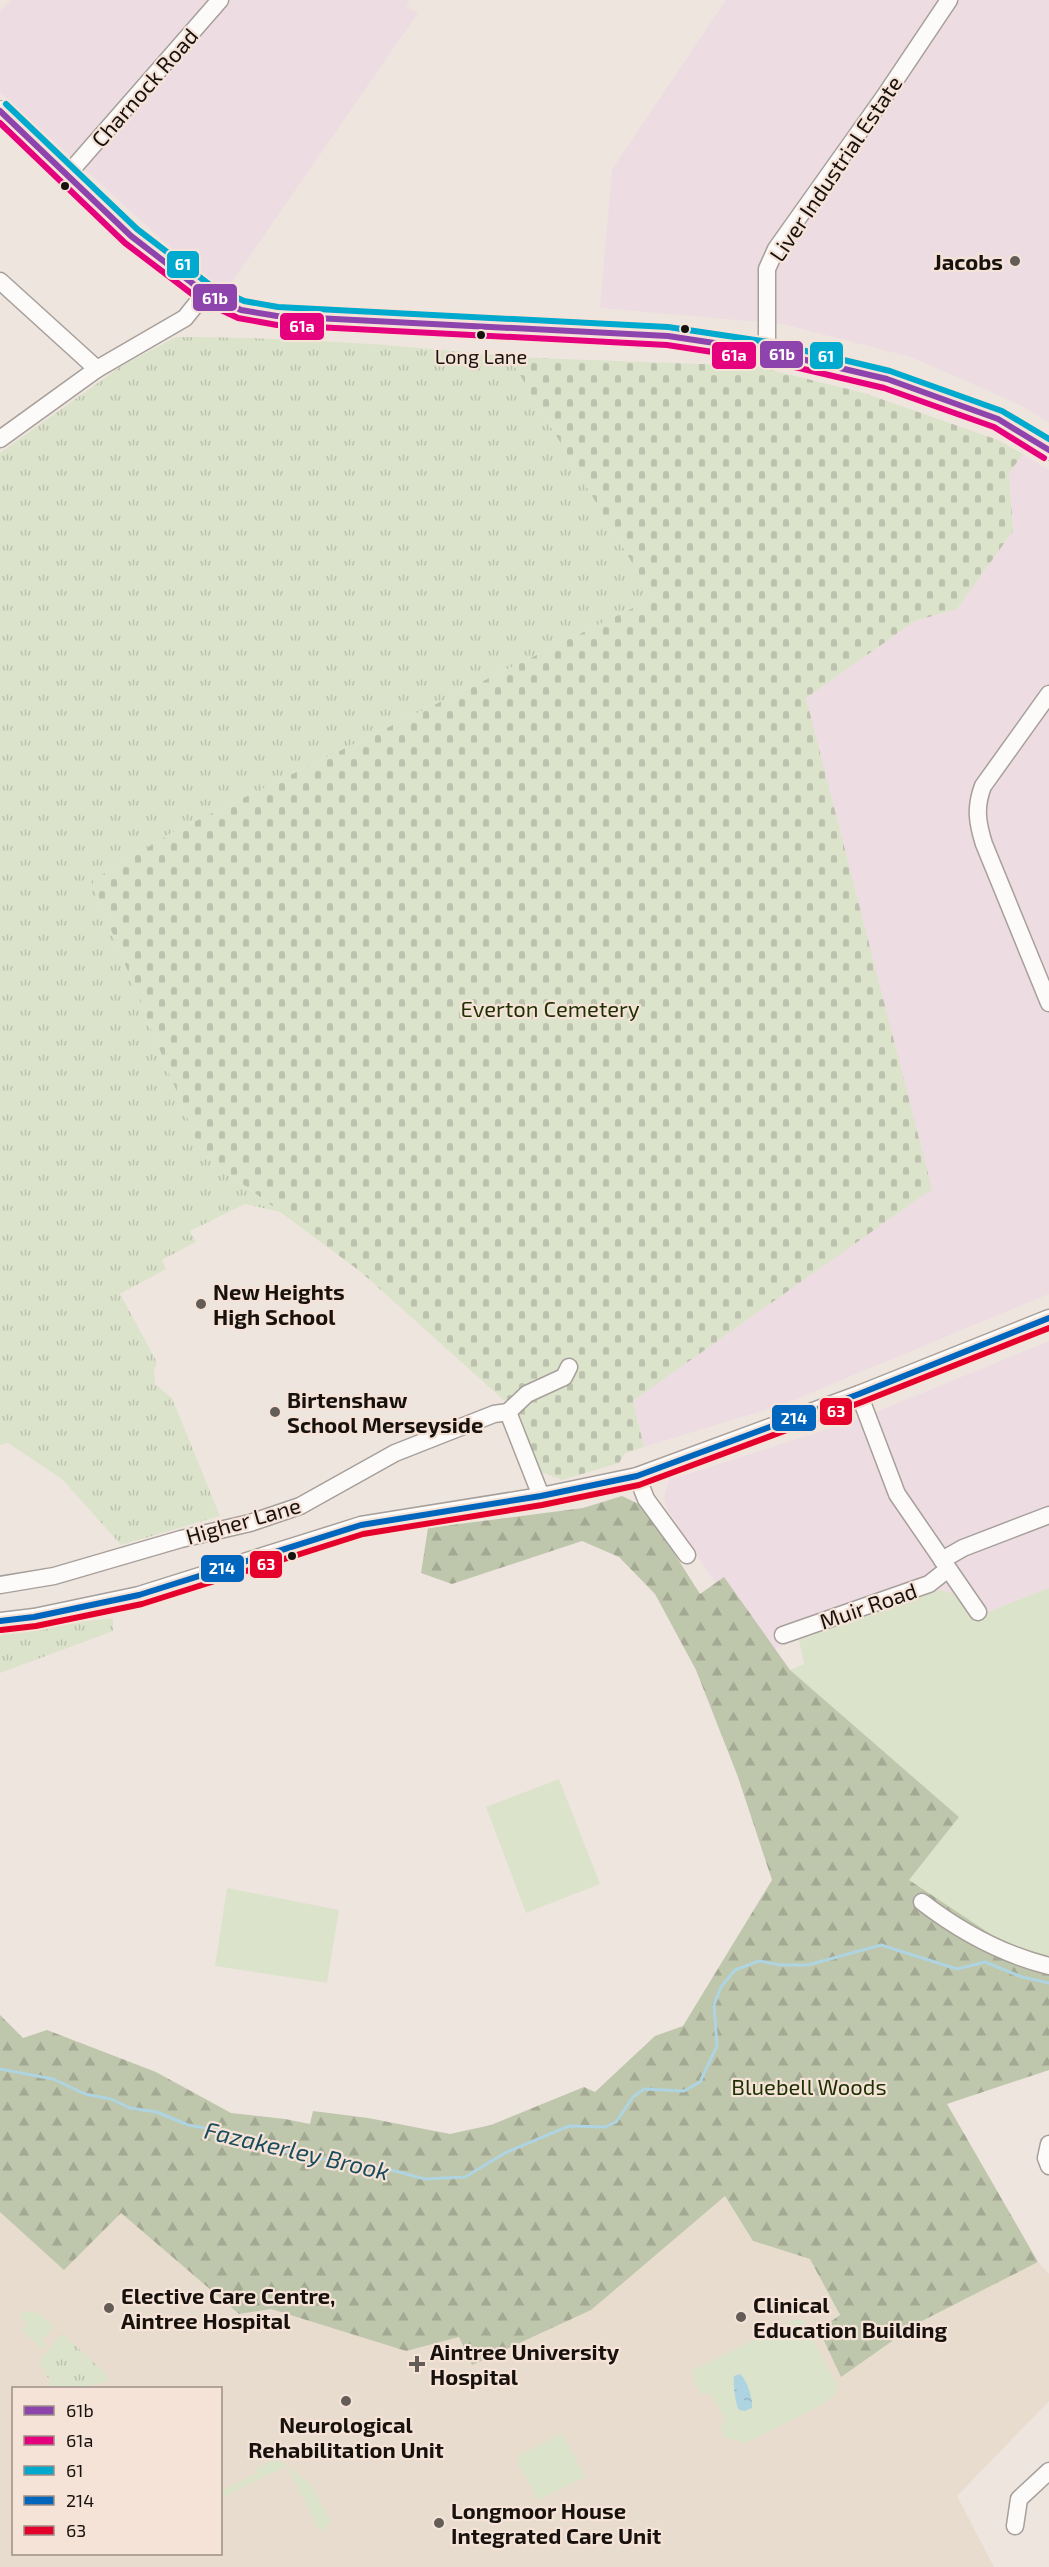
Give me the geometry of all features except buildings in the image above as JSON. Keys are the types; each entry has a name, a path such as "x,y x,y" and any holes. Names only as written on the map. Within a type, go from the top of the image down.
{"main road":[{"path":"0,111 131,236 205,293 241,310 277,316 668,336 767,351 897,383 998,419 1049,450"}],"street":[{"name":"Charnock Road","path":"68,174 220,0"},
{"name":"Liver Industrial Estate","path":"767,351 767,269 776,249 884,97 949,0"},
{"path":"0,281 97,369"},
{"path":"2,432 97,369 185,318 205,293"},
{"path":"1049,694 983,786 977,802 977,823 1049,1003"},
{"path":"0,1621 34,1617 139,1595 361,1525 541,1496 636,1476 859,1394 1049,1318"},
{"name":"Higher Lane","path":"0,1585 54,1576 181,1539 248,1523 300,1506 395,1453 494,1414 508,1412 527,1394 564,1377 569,1367"},
{"path":"859,1394 897,1494 978,1612"},
{"path":"508,1412 541,1496"},
{"path":"636,1476 646,1499 687,1555"},
{"name":"Muir Road","path":"783,1635 929,1584 945,1564 963,1548 1049,1515"},
{"path":"922,1902 948,1922 988,1946 1049,1966"},
{"path":"1031,2147 1048,2156"},
{"path":"1015,2526 1019,2499 1049,2471"}],"shaded area":[{"path":"11,0 410,0 406,6 418,13 225,292 196,271 0,92 0,11"},
{"path":"726,0 1049,0 1049,423 1020,405 911,357 782,324 600,308 612,169"},
{"path":"1023,454 1049,470 1049,1294 784,1404 644,1447 633,1401 931,1189 806,698 915,621 957,609 1013,531 1009,473"},
{"path":"1049,1341 1049,1588 972,1618 953,1593 939,1590 768,1651 709,1574 666,1507 664,1497 669,1480 856,1420"},
{"name":"Aintree University Hospital","path":"0,2173 104,2198 239,2314 271,2309 406,2351 718,2185 753,2241 810,2259 840,2316 841,2377 918,2323 1038,2262 1049,2274 1049,2401 957,2496 994,2567 0,2567"}],"green space":[{"path":"176,337 343,342 509,357 653,598 173,832 91,881 202,1154 280,1212 245,1204 190,1231 196,1242 162,1260 166,1269 120,1294 157,1362 154,1371 155,1384 172,1398 220,1516 121,1545 62,1479 8,1443 0,1445 0,453 120,367"},
{"name":"Everton Cemetery","path":"509,357 755,366 864,393 998,440 1023,454 1009,473 1013,531 957,609 915,621 806,698 932,1189 633,1401 644,1447 625,1453 619,1463 562,1480 541,1472 517,1412 361,1272 202,1154 91,881 173,832 653,598"},
{"name":"Bluebell Woods","path":"622,1496 645,1507 700,1594 724,1577 790,1670 959,1817 909,1880 1004,1943 1049,1956 1049,2070 947,2104 1038,2262 918,2323 841,2377 819,2330 840,2315 810,2259 753,2241 725,2196 591,2310 472,2365 459,2337 406,2351 271,2309 239,2314 121,2213 64,2270 0,2212 0,2015 23,2038 47,2030 156,2072 231,2113 310,2124 313,2111 368,2118 450,2134 491,2125 584,2087 595,2092 655,2036 683,2026 772,1880 738,1777 696,1670 655,1594 619,1557 582,1541 452,1584 421,1573 428,1528 583,1508"},
{"path":"1049,1588 1049,1956 1004,1943 956,1916 909,1880 959,1817 790,1670 804,1664 799,1640 939,1590 953,1593 972,1618"},
{"path":"113,1618 113,1631 0,1673 0,1631"},
{"path":"559,1779 600,1884 526,1913 486,1807"},
{"path":"227,1888 339,1910 327,1983 215,1966"},
{"path":"32,2311 40,2314 54,2327 41,2340 46,2345 42,2349 22,2330 27,2323 20,2316 23,2312"},
{"path":"794,2320 803,2320 837,2385 837,2393 822,2405 746,2443 724,2437 721,2428 725,2419 710,2393 704,2395 697,2387 693,2370"},
{"path":"64,2335 107,2375 107,2382 93,2384 92,2387 53,2387 49,2384 51,2380 38,2364 59,2336"},
{"path":"560,2434 564,2436 585,2477 538,2500 517,2461 520,2455"},
{"path":"273,2460 283,2462 287,2466 222,2498 222,2490 257,2473 255,2469"},
{"path":"287,2466 311,2484 331,2522 329,2526 319,2531"}],"water":[{"path":"740,2374 752,2399 752,2408 745,2411 739,2410 736,2403 734,2376"}],"waterway":[{"name":"Fazakerley Brook","path":"0,2069 53,2079 85,2094 111,2099 130,2108 157,2112 188,2125 234,2133 258,2144 299,2155 395,2171 425,2179 465,2177 505,2153 569,2126 605,2127 616,2122 633,2097 644,2089 684,2091 700,2082 717,2046 714,2005 721,1987 735,1970 759,1961 780,1965 808,1965 881,1945 957,1969 985,1962 1022,1977 1049,1983"}],"transit line":[{"name":"61","path":"6,104 137,229 210,285 244,301 278,307 668,327 768,342 890,371 1002,411 1049,439"},
{"name":"61b","path":"0,111 131,236 205,293 241,310 277,316 668,336 767,351 887,379 998,419 1049,450"},
{"name":"61a","path":"0,123 125,243 200,300 238,318 277,325 667,345 765,360 884,388 994,427 1044,458"},
{"name":"214","path":"0,1621 34,1617 139,1595 361,1525 541,1496 637,1476 859,1394 1049,1318"},
{"name":"63","path":"1,1630 36,1626 142,1604 363,1534 542,1505 639,1485 862,1402 1049,1328"}],"place":[{"name":"Jacobs","path":"1015,261"},
{"name":"Long Lane","path":"481,335"},
{"name":"New Heights High School","path":"201,1304"},
{"name":"Birtenshaw School Merseyside","path":"275,1412"},
{"name":"Elective Care Centre, Aintree Hospital","path":"109,2308"},
{"name":"Clinical Education Building","path":"741,2317"},
{"name":"Aintree University Hospital","path":"417,2364"},
{"name":"Neurological Rehabilitation Unit","path":"346,2401"},
{"name":"Longmoor House Integrated Care Unit","path":"439,2523"}]}
